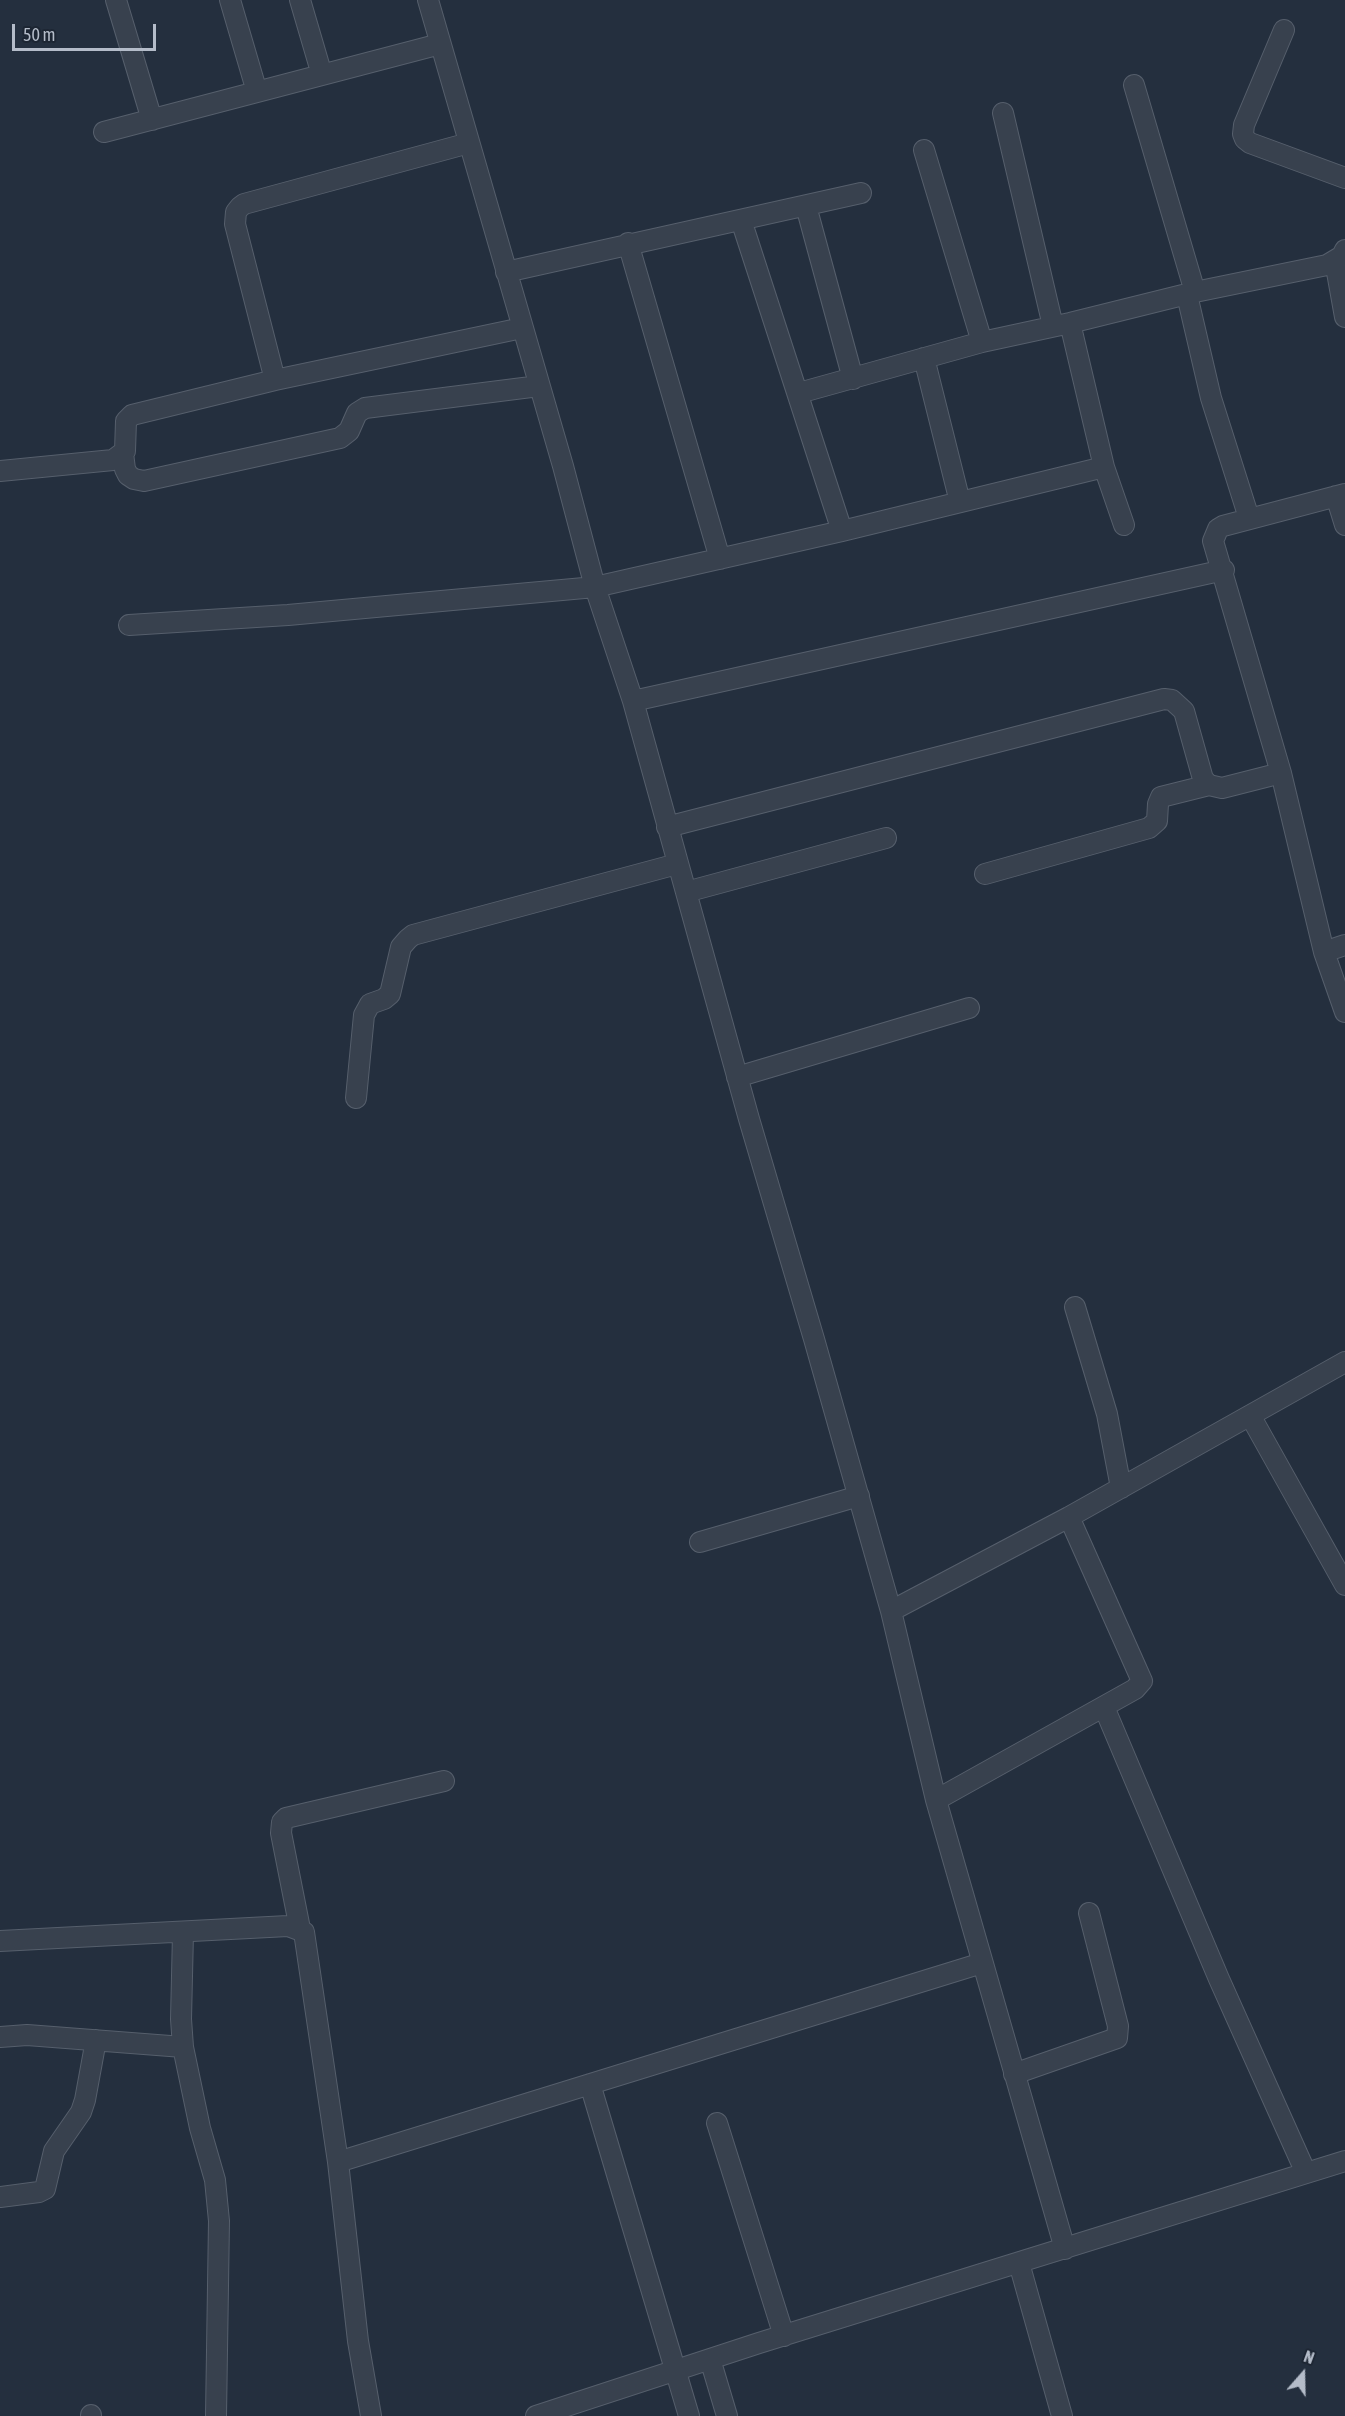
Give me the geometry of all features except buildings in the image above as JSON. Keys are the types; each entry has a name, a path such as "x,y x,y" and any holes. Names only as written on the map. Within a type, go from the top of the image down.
{"street":[{"path":"116,0 153,120"},
{"path":"230,0 257,92"},
{"path":"300,0 322,75"},
{"path":"428,0 595,587 633,701 737,1077 859,1496 891,1611 936,1800 1065,2249"},
{"path":"1284,30 1244,125 1245,139 1250,143 1345,178"},
{"path":"104,132 440,44"},
{"path":"1134,85 1191,293 1211,398 1249,518"},
{"path":"1003,112 1061,325 1124,525"},
{"path":"275,380 235,224 236,212 240,207 244,204 469,143"},
{"path":"924,150 982,342"},
{"path":"506,272 628,243 861,193"},
{"path":"806,206 853,379"},
{"path":"741,220 842,531"},
{"path":"628,243 720,559"},
{"path":"799,393 982,342 1061,325 1340,256 1345,317"},
{"path":"0,471 113,460 123,453 126,446 126,422 132,415 275,380 522,328"},
{"path":"924,358 960,502"},
{"path":"123,453 128,475 144,481 340,438 350,431 357,413 365,408 539,386"},
{"path":"129,625 288,615 595,587 842,531 1104,467"},
{"path":"1345,525 1340,495 1223,526 1218,529 1214,537 1281,773 1324,952 1345,1012"},
{"path":"633,701 1224,570"},
{"path":"667,827 1164,699 1172,700 1184,711 1203,779 1209,785"},
{"path":"985,874 1149,828 1157,821 1158,804 1165,795 1209,785 1222,788 1281,773"},
{"path":"686,892 886,837"},
{"path":"356,1098 364,1015 370,1004 390,994 401,947 413,935 677,864"},
{"path":"1324,952 1345,945"},
{"path":"737,1077 969,1008"},
{"path":"1075,1307 1107,1414 1121,1488"},
{"path":"891,1611 1069,1517 1251,1417 1345,1362"},
{"path":"1251,1417 1345,1585"},
{"path":"700,1542 859,1496"},
{"path":"936,1800 1104,1707 1135,1689 1142,1681 1069,1517"},
{"path":"1104,1707 1219,1979 1306,2173"},
{"path":"300,1929 280,1827 282,1822 286,1818 444,1781"},
{"path":"1014,2074 1118,2038 1118,2026 1089,1913"},
{"path":"0,1941 288,1926 304,1932 307,1938 338,2162 353,2302 371,2416"},
{"path":"183,1933 181,2019 183,2047 218,2201 216,2416"},
{"path":"338,2162 982,1963"},
{"path":"0,2037 27,2035 183,2047"},
{"path":"0,2197 39,2192 45,2189 54,2151 81,2112 96,2040"},
{"path":"590,2084 688,2416"},
{"path":"717,2123 784,2336"},
{"path":"536,2416 710,2359 1345,2161"},
{"path":"1018,2263 1062,2416"},
{"path":"710,2359 727,2416"}]}
